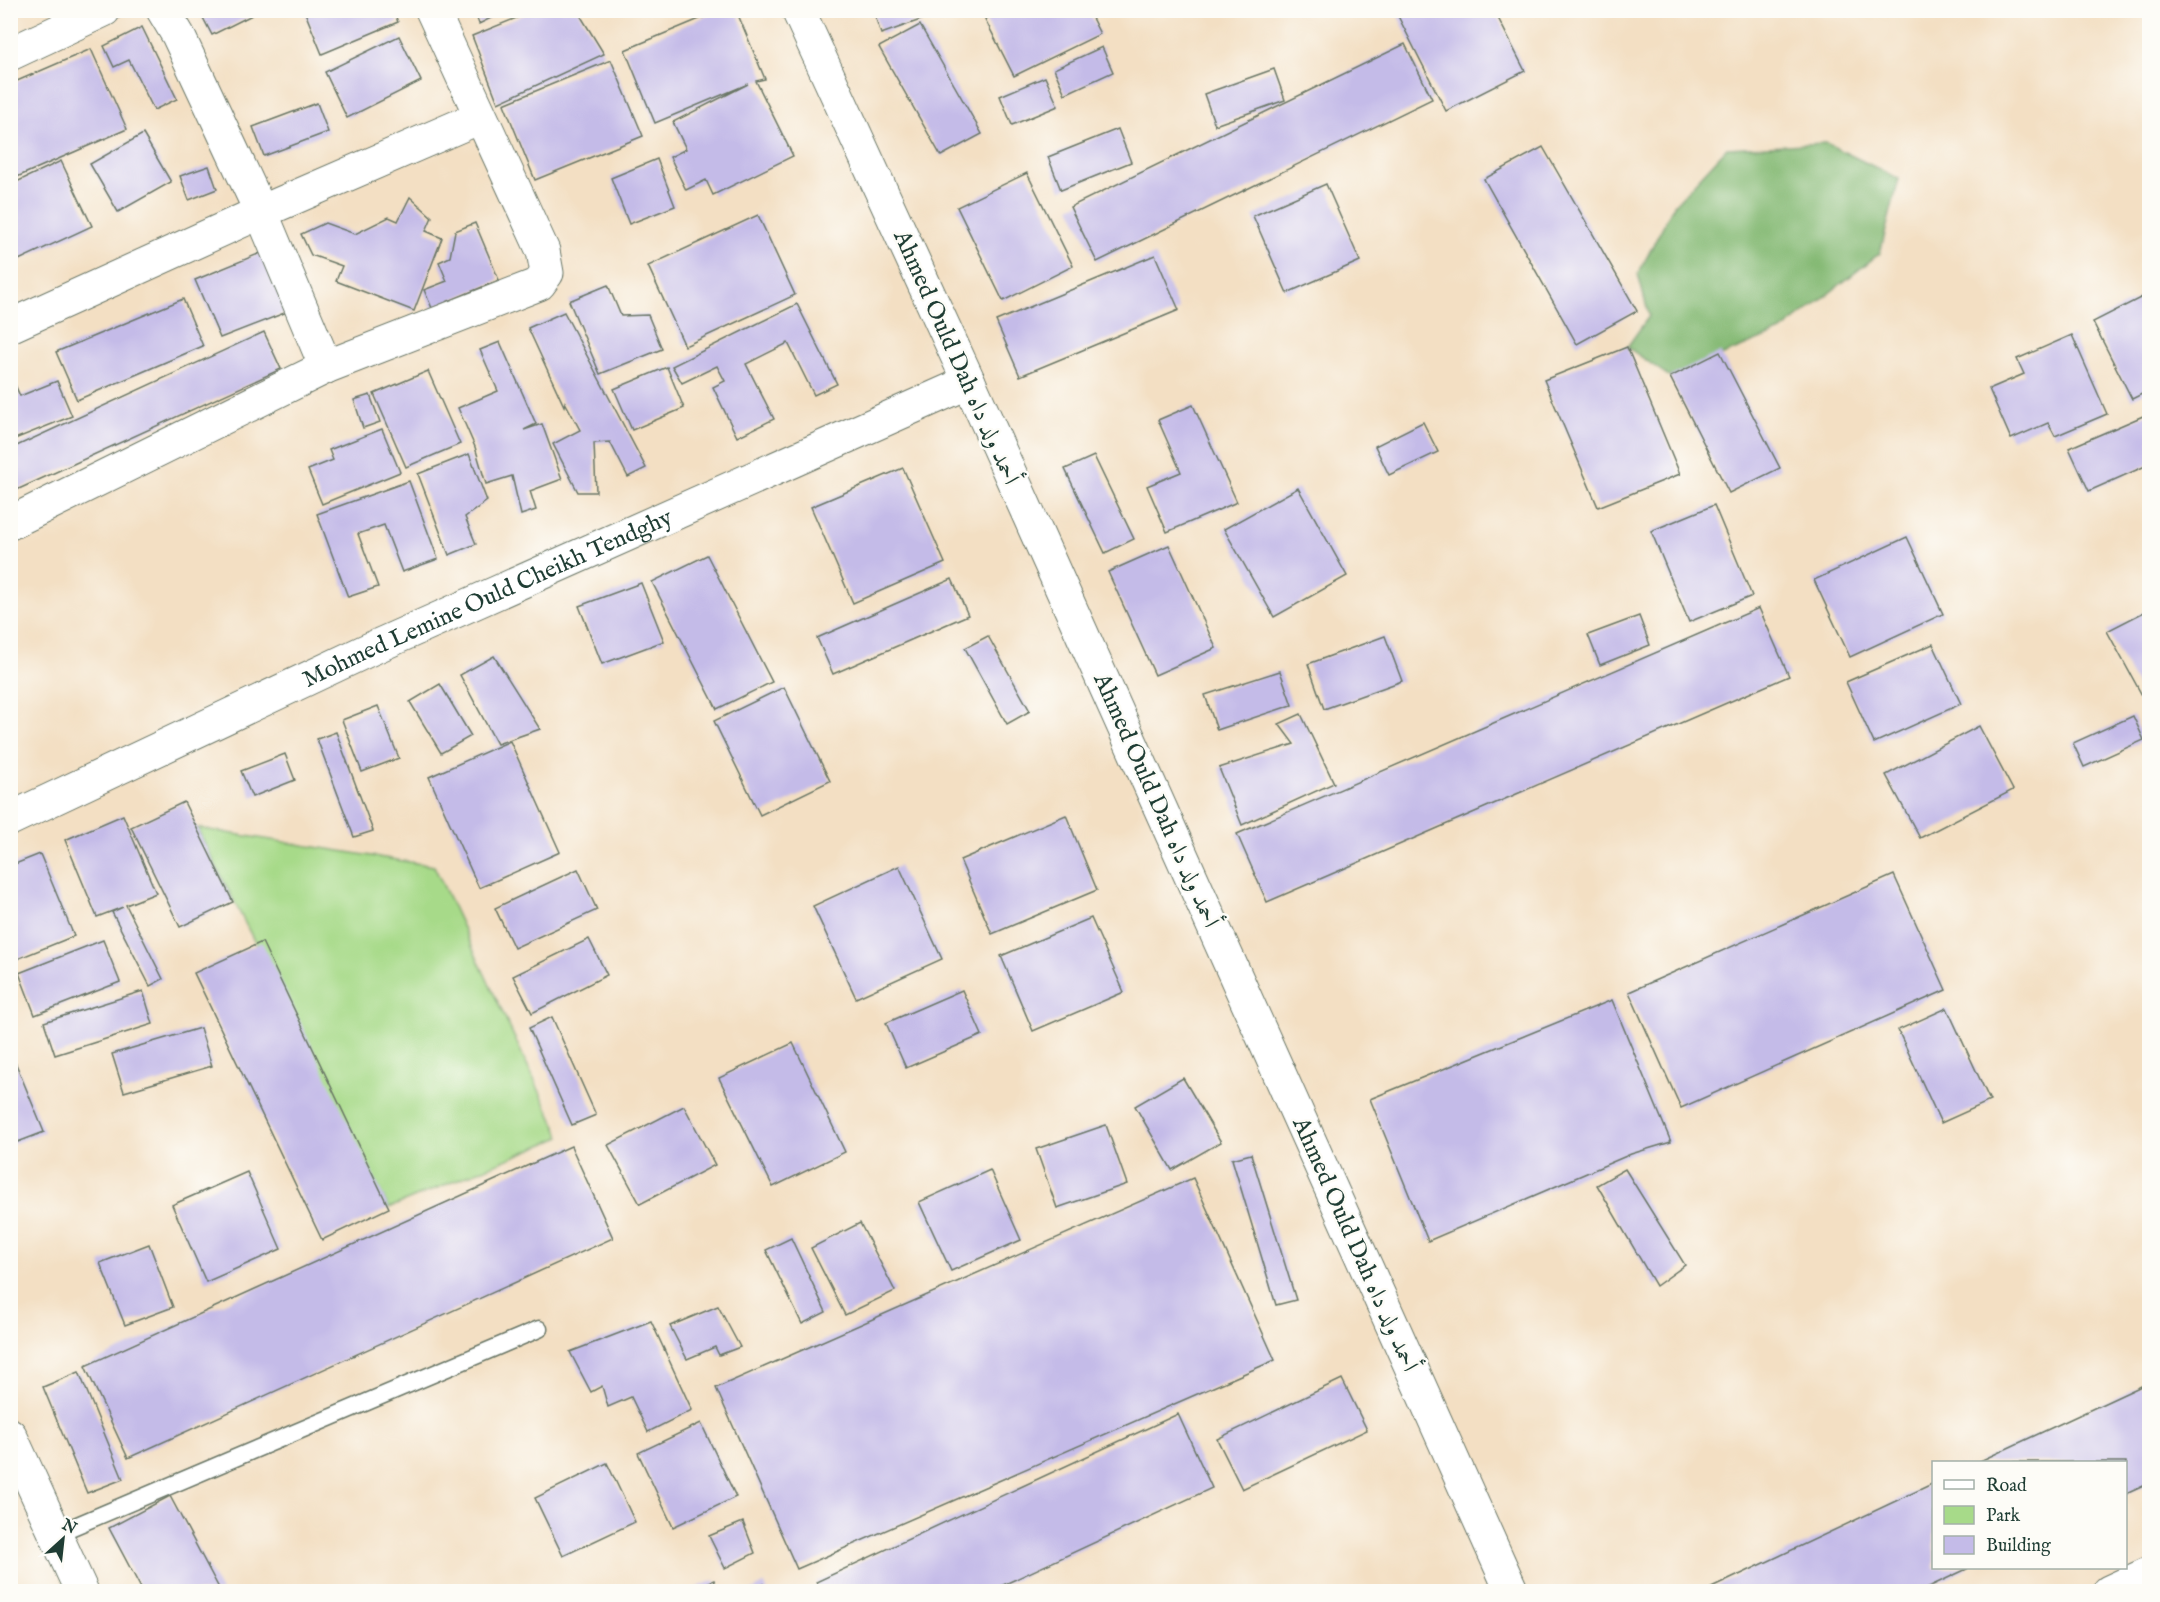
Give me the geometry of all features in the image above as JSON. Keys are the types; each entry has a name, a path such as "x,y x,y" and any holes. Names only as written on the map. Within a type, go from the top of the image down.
{"main road":[{"path":"10,54 104,10"},
{"path":"163,10 178,35 261,212 327,367"},
{"path":"10,523 327,367 539,284 547,273 543,251 432,10"},
{"name":"Ahmed Ould Dah أحمد ولد داه","path":"798,10 969,382 1512,1592"},
{"path":"10,326 261,212 480,117"},
{"name":"Mohmed Lemine Ould Cheikh Tendghy","path":"10,819 366,651 969,382"},
{"path":"11,1435 82,1592"},
{"path":"2109,1592 2150,1573"}],"lane":[{"path":"56,1534 539,1329"}],"green space":[{"path":"1826,143 1899,179 1880,253 1781,331 1670,377 1627,347 1649,316 1638,274 1674,205 1727,148"},
{"path":"197,828 434,866 561,1137 389,1208"}],"building":[{"path":"199,10 262,10 212,35"},
{"path":"304,10 393,10 398,22 322,54"},
{"path":"474,10 507,10 479,24"},
{"path":"536,10 577,10 604,54 498,103 472,36"},
{"path":"721,10 736,10 765,79 756,81 793,156 713,195 706,180 686,190 670,157 686,149 673,122 748,84 655,123 625,50"},
{"path":"873,10 946,10 946,11 881,34"},
{"path":"970,10 986,10 973,17"},
{"path":"1002,10 1088,10 1100,34 1014,76 985,19"},
{"path":"1409,10 1494,10 1525,71 1446,111 1398,16"},
{"path":"920,25 982,134 941,156 879,47"},
{"path":"142,27 177,99 154,110 129,60 114,67 104,46"},
{"path":"399,36 421,81 347,118 325,72"},
{"path":"1405,44 1432,99 1097,262 1070,207"},
{"path":"1102,47 1113,72 1065,94 1054,69"},
{"path":"91,49 127,129 10,180 10,84"},
{"path":"611,60 643,136 535,180 504,104"},
{"path":"1274,69 1285,100 1215,125 1204,94"},
{"path":"1045,77 1058,106 1012,125 1000,96"},
{"path":"317,103 328,132 264,156 253,127"},
{"path":"1118,129 1131,162 1061,190 1048,157"},
{"path":"143,134 171,182 118,212 90,164"},
{"path":"1543,147 1637,311 1577,344 1484,179"},
{"path":"657,159 675,206 629,224 611,178"},
{"path":"61,161 92,226 10,264 10,185"},
{"path":"209,166 217,189 189,200 180,176"},
{"path":"1027,173 1073,266 1003,301 957,207"},
{"path":"1326,184 1360,261 1287,293 1253,216"},
{"path":"410,197 432,217 426,231 442,238 414,311 336,281 342,266 311,255 301,234 325,223 355,234 389,217 398,221"},
{"path":"758,215 795,295 685,346 648,266"},
{"path":"475,223 499,280 432,308 424,290 447,281 439,262 450,257 455,231"},
{"path":"263,252 287,312 220,338 195,280"},
{"path":"1155,255 1179,310 1020,376 996,321"},
{"path":"608,285 621,316 648,315 662,349 600,374 569,301"},
{"path":"2150,293 2150,390 2132,399 2093,322"},
{"path":"183,299 203,346 77,400 56,352"},
{"path":"797,304 837,384 814,395 788,343 746,364 774,419 737,437 713,387 725,381 717,366 682,383 672,366"},
{"path":"564,312 646,468 628,477 610,442 594,443 596,492 578,492 553,444 580,430 565,402 564,406 528,328"},
{"path":"264,332 281,369 10,493 10,449"},
{"path":"2072,335 2107,414 2055,436 2048,423 2011,439 1989,389 2024,374 2017,359"},
{"path":"500,342 536,424 524,430 542,424 562,479 530,491 536,510 521,515 512,476 486,484 475,447 458,408 498,391 480,350"},
{"path":"1627,347 1680,474 1598,507 1544,380"},
{"path":"1720,352 1780,468 1729,493 1670,377"},
{"path":"667,367 684,408 632,430 614,389"},
{"path":"428,371 460,444 406,467 374,394"},
{"path":"10,373 20,396 57,381 72,416 10,441"},
{"path":"370,395 380,422 363,428 354,400"},
{"path":"1193,405 1237,502 1167,532 1147,486 1181,472 1158,420"},
{"path":"2150,413 2150,464 2089,491 2069,448"},
{"path":"1423,422 1438,452 1389,475 1375,446"},
{"path":"382,429 400,472 322,504 308,470 333,460 329,450"},
{"path":"469,454 487,501 465,517 476,544 449,555 418,474"},
{"path":"1094,456 1134,539 1105,553 1065,469"},
{"path":"903,468 945,563 853,603 811,507"},
{"path":"409,481 438,559 402,572 384,525 358,534 378,587 348,597 317,514"},
{"path":"1298,488 1347,576 1274,617 1224,529"},
{"path":"1714,505 1752,596 1689,622 1651,531"},
{"path":"1907,537 1943,614 1850,657 1814,580"},
{"path":"1169,545 1216,648 1155,675 1108,572"},
{"path":"707,555 772,682 717,709 652,582"},
{"path":"952,579 968,615 833,674 817,638"},
{"path":"641,583 664,641 602,664 579,606"},
{"path":"1759,608 1789,676 1267,902 1237,834"},
{"path":"2150,609 2150,710 2107,631"},
{"path":"1639,616 1650,645 1600,665 1588,635"},
{"path":"988,636 1030,711 1007,724 965,648"},
{"path":"1385,636 1402,681 1324,709 1308,664"},
{"path":"1933,644 1961,704 1874,743 1846,682"},
{"path":"494,656 540,729 497,744 460,675"},
{"path":"1280,671 1292,705 1217,730 1205,695"},
{"path":"440,684 471,736 441,753 410,702"},
{"path":"784,687 830,781 760,815 714,721"},
{"path":"378,706 399,758 362,772 342,720"},
{"path":"1301,714 1334,783 1242,825 1219,768 1294,744 1279,724"},
{"path":"2133,716 2144,740 2084,767 2073,743"},
{"path":"1979,726 2013,790 1920,838 1886,775"},
{"path":"336,732 373,831 354,837 317,739"},
{"path":"510,741 560,852 479,888 429,777"},
{"path":"285,754 295,780 252,797 241,771"},
{"path":"184,802 233,902 180,927 131,827"},
{"path":"123,815 156,893 126,905 163,979 150,986 112,912 123,907 97,917 65,840"},
{"path":"1066,815 1097,890 992,934 960,860"},
{"path":"40,854 74,936 10,962 10,866"},
{"path":"899,866 942,959 856,998 813,906"},
{"path":"578,869 597,910 514,948 495,908"},
{"path":"1894,875 1946,990 1681,1108 1629,992"},
{"path":"1091,918 1124,992 1033,1031 1001,956"},
{"path":"589,939 607,975 532,1013 513,976"},
{"path":"103,940 120,982 35,1015 19,973"},
{"path":"262,942 389,1208 322,1240 194,973"},
{"path":"962,990 982,1035 906,1068 886,1023"},
{"path":"143,991 153,1024 55,1055 44,1022"},
{"path":"1612,1000 1671,1142 1631,1154 1428,1241 1370,1099"},
{"path":"1947,1008 1990,1101 1941,1123 1898,1030"},
{"path":"552,1017 596,1115 572,1125 529,1028"},
{"path":"200,1028 212,1066 124,1092 112,1054"},
{"path":"793,1043 845,1152 773,1187 719,1078"},
{"path":"16,1064 44,1132 10,1145 10,1066"},
{"path":"1183,1078 1221,1142 1172,1170 1135,1106"},
{"path":"684,1106 715,1165 640,1204 608,1145"},
{"path":"1106,1125 1127,1184 1057,1208 1036,1149"},
{"path":"571,1146 613,1238 128,1458 85,1366"},
{"path":"1251,1154 1296,1300 1276,1305 1232,1159"},
{"path":"1625,1169 1685,1265 1656,1286 1597,1185"},
{"path":"990,1170 1021,1240 951,1271 919,1202"},
{"path":"247,1172 281,1249 206,1282 172,1205"},
{"path":"1193,1178 1275,1360 797,1569 716,1388"},
{"path":"860,1223 895,1291 845,1315 811,1248"},
{"path":"791,1238 826,1312 802,1324 766,1250"},
{"path":"149,1244 173,1307 125,1325 100,1263"},
{"path":"718,1306 740,1347 719,1355 715,1347 687,1359 670,1326"},
{"path":"651,1321 692,1410 648,1432 631,1397 608,1407 602,1386 591,1392 570,1352"},
{"path":"79,1372 123,1479 87,1493 43,1387"},
{"path":"1342,1379 1367,1430 1242,1489 1217,1439"},
{"path":"2150,1382 2150,1483 2127,1494 2127,1461 1980,1461"},
{"path":"1178,1414 1212,1488 988,1592 821,1592 816,1582"},
{"path":"701,1423 736,1497 673,1527 638,1453"},
{"path":"607,1463 635,1522 563,1556 535,1498"},
{"path":"1932,1484 1932,1569 1967,1569 1918,1592 1703,1592"},
{"path":"170,1496 221,1592 143,1592 109,1528"},
{"path":"743,1522 755,1553 725,1568 709,1536"},
{"path":"10,1570 20,1592 10,1592"},
{"path":"714,1580 720,1592 687,1592"},
{"path":"764,1584 768,1592 749,1592"}]}
